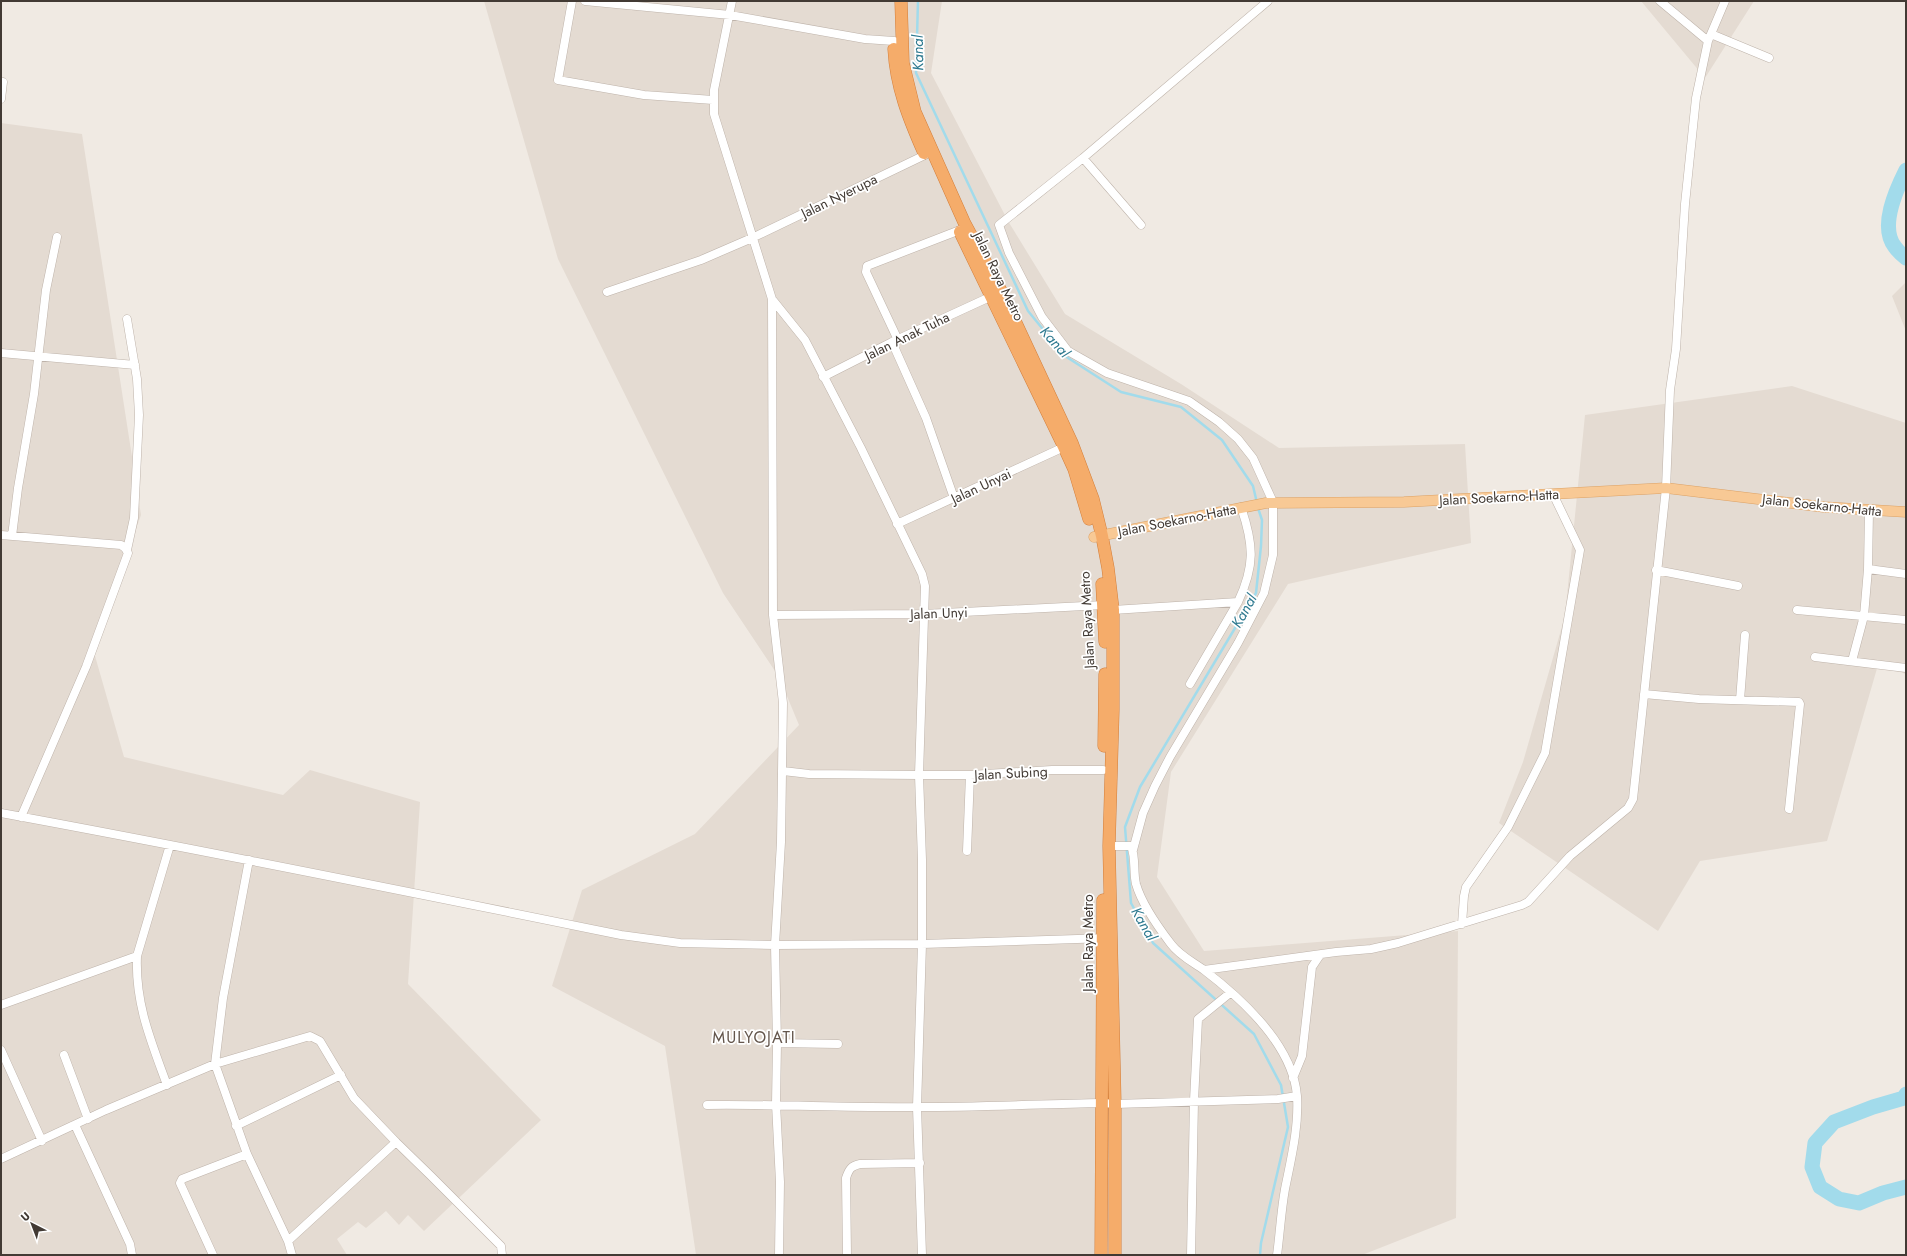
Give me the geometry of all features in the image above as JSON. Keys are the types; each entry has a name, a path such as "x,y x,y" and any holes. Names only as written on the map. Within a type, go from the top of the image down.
{"highway":[{"name":"Jalan Raya Metro","path":"895,1 895,66 908,118 1064,447 1074,469 1098,536"},
{"path":"901,1 903,63 915,112 964,222 1001,291 1072,443 1090,492 1098,536 1109,607 1113,710 1111,846 1107,938 1109,1104 1115,1255"},
{"name":"Jalan Raya Metro","path":"1107,938 1103,770 1109,607"},
{"path":"1101,1255 1109,1104"}],"main road":[{"name":"Jalan Soekarno-Hatta","path":"1098,536 1269,502 1404,502 1666,488 1824,507 1869,511 1906,512"}],"street":[{"path":"572,1 558,80 644,95 714,100"},
{"path":"585,1 730,15 865,39 894,41"},
{"path":"732,1 714,90 714,114 772,299 773,614 783,703 783,771 775,945 777,1043 776,1104 780,1182 779,1255"},
{"path":"1268,1 1082,158 999,225 1008,253 1042,317 1068,351 1107,372 1189,401 1220,422 1238,439 1253,458 1269,502 1273,555 1264,593 1238,643 1170,757 1143,813 1131,848 1136,884 1150,913 1172,945 1188,960 1204,970 1228,995 1256,1016 1270,1033 1284,1057 1292,1078 1293,1097 1291,1167 1285,1189 1277,1255"},
{"path":"1660,1 1710,38 1769,58"},
{"path":"1204,970 1320,954 1371,949 1398,943 1462,924 1528,902 1570,856 1628,808 1634,799 1656,570 1666,488 1670,390 1676,349 1685,204 1696,98 1710,38 1725,1"},
{"path":"1,99 3,82"},
{"name":"Jalan Nyerupa","path":"607,292 700,260 752,238 925,155"},
{"path":"1082,158 1141,225"},
{"path":"954,498 926,418 866,272 867,266 960,230"},
{"path":"12,536 18,488 40,357 41,327 57,237"},
{"name":"Jalan Anak Tuha","path":"823,377 895,341 992,296"},
{"path":"772,299 805,340 861,448 924,580 919,775 922,860 922,944 917,1107 922,1255"},
{"path":"21,817 86,667 128,555 127,550 134,518 139,415 135,365 127,319"},
{"path":"1,353 135,365"},
{"name":"Jalan Unyai","path":"897,524 1064,447"},
{"path":"1462,924 1466,886 1508,827 1545,753 1580,550 1553,494"},
{"path":"1190,684 1238,602 1249,577 1251,552 1250,534 1244,507"},
{"path":"1852,661 1864,616 1868,569 1869,511"},
{"path":"1,535 121,545 127,550"},
{"path":"1868,569 1906,574"},
{"path":"1656,570 1738,586"},
{"name":"Jalan Unyi","path":"773,614 924,614 1238,602"},
{"path":"1797,610 1906,620"},
{"path":"1740,700 1745,635"},
{"path":"1815,657 1906,668"},
{"path":"1644,694 1799,702 1789,809"},
{"name":"Jalan Subing","path":"783,771 809,774 970,775 1052,770 1103,770"},
{"path":"967,851 970,775"},
{"path":"1,813 45,820 170,846 249,860 621,935 680,943 775,945 922,944 1107,938"},
{"path":"167,1085 140,1004 136,978 137,956 170,846"},
{"path":"1111,846 1131,848"},
{"path":"249,860 223,998 215,1064 247,1154 288,1241 292,1255"},
{"path":"1292,1078 1302,1056 1312,967 1320,954"},
{"path":"1,1005 137,956"},
{"path":"1190,1255 1194,1101 1198,1019 1228,995"},
{"path":"1,1159 88,1118 215,1064 310,1036 320,1041 354,1098 396,1142 501,1246 502,1255"},
{"path":"777,1043 838,1044"},
{"path":"1,1050 42,1140"},
{"path":"64,1055 88,1118"},
{"path":"236,1126 341,1075"},
{"path":"707,1105 776,1104 917,1107 1109,1104 1278,1099 1293,1097"},
{"path":"75,1125 130,1244 132,1255"},
{"path":"288,1241 396,1142"},
{"path":"213,1255 180,1181 247,1154"},
{"path":"846,1255 846,1178 853,1165 920,1163"}],"shaded area":[{"path":"484,1 942,1 931,73 1008,221 1065,314 1181,384 1279,448 1465,444 1471,543 1288,584 1171,772 1157,877 1204,951 1458,931 1456,1218 1362,1255 696,1255 665,1046 552,986 582,890 695,834 799,725 779,677 723,593 558,259"},
{"path":"1641,1 1754,1 1705,78"},
{"path":"1,123 82,134 141,515 93,649 124,757 283,795 310,770 420,802 408,984 541,1120 424,1231 408,1215 399,1225 386,1211 366,1228 358,1222 337,1239 347,1255 1,1255"},
{"path":"1906,282 1906,331 1892,296"},
{"path":"1792,386 1906,423 1906,674 1878,665 1827,841 1700,861 1658,931 1499,823 1523,762 1565,616 1585,415"}],"waterway":[{"name":"Kanal","path":"918,1 916,73 1028,311 1065,356 1121,392 1181,407 1222,440 1253,486 1257,503"},
{"path":"1906,170 1894,198 1889,219 1890,239 1900,253 1906,258"},
{"name":"Kanal","path":"1258,508 1262,520 1256,593 1140,787 1125,827 1131,903 1153,943 1254,1034 1281,1085 1288,1127 1261,1243 1260,1255"},
{"path":"1906,1094 1904,1098 1873,1107 1834,1122 1815,1143 1812,1167 1820,1187 1839,1199 1859,1203 1883,1193 1906,1187"}],"district":[{"name":"MULYOJATI","path":"754,1037"}]}
